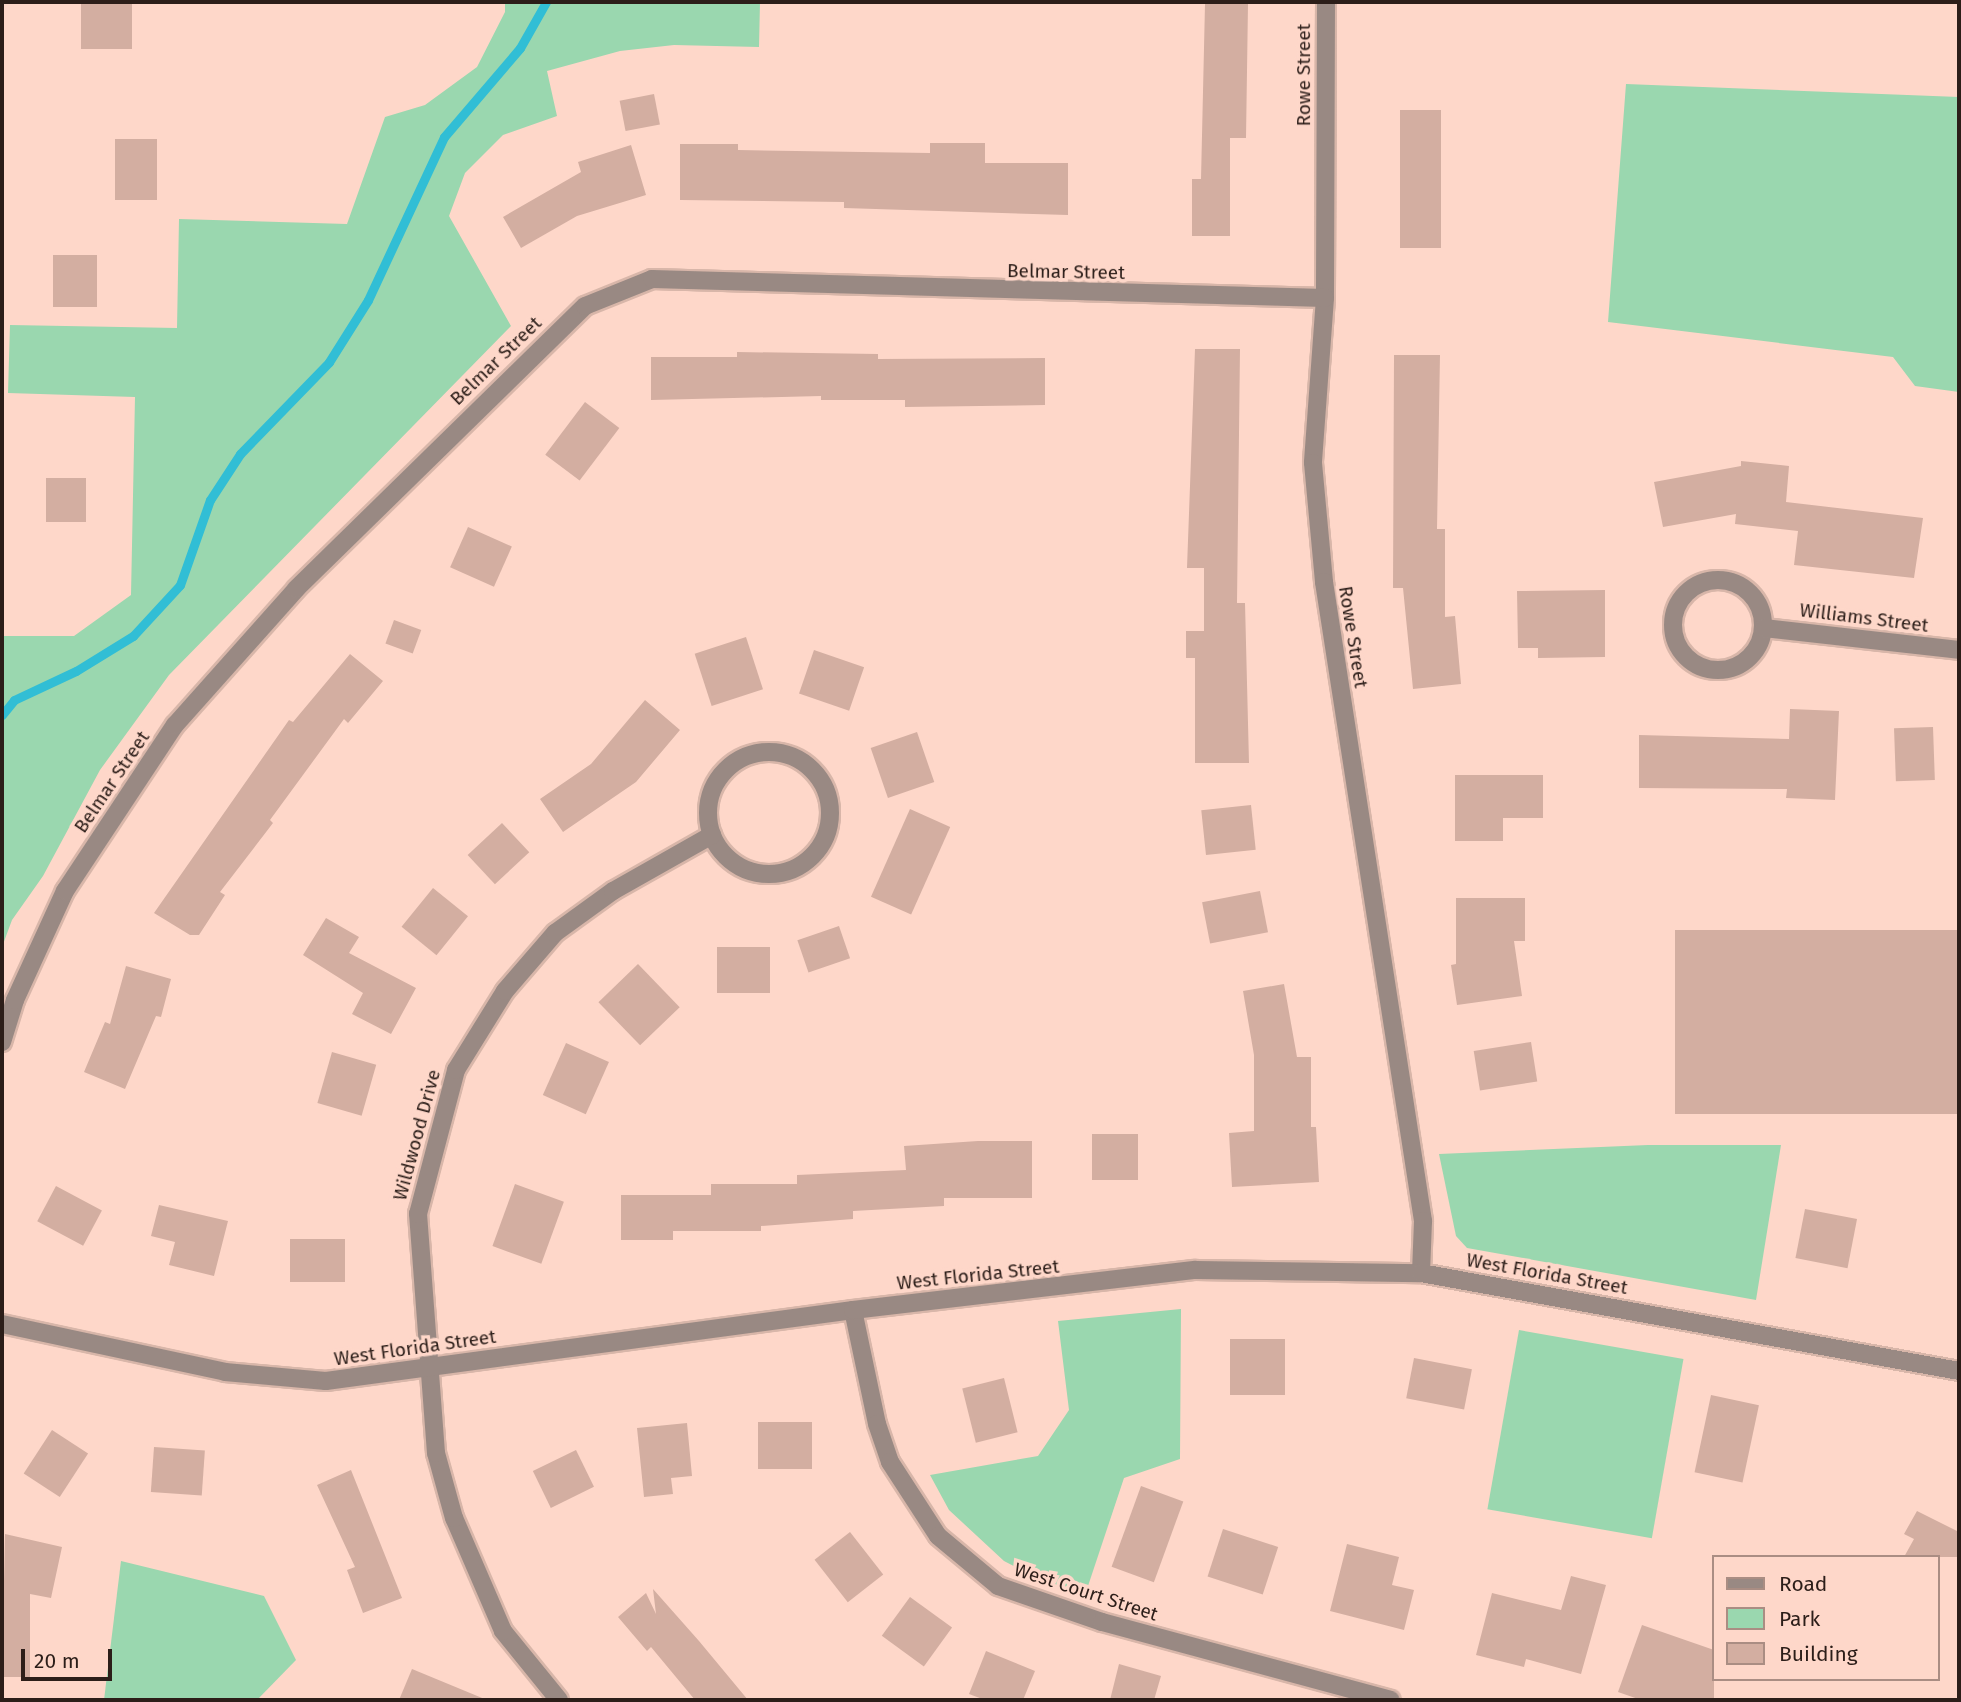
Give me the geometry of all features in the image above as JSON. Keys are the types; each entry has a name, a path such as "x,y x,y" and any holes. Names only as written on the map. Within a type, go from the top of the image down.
{"street":[{"name":"Rowe Street","path":"1326,2 1325,298 1313,463 1324,582 1423,1222 1421,1273"},
{"name":"Belmar Street","path":"2,1042 15,1000 65,891 175,725 296,589 585,306 652,279 1325,298"},
{"path":"1723,580 1753,596 1764,628 1751,656 1724,670 1708,669 1688,658 1675,638 1673,623 1685,594 1702,583 1723,580"},
{"name":"Williams Street","path":"1764,628 1959,650"},
{"path":"788,755 813,772 828,799 829,820 823,840 811,857 793,869 773,873 745,868 721,852 712,835 710,797 718,779 748,756 788,755"},
{"name":"Wildwood Drive","path":"559,1700 503,1631 477,1578 436,1453 427,1368 418,1214 456,1070 505,991 555,933 613,891 712,835"},
{"name":"West Florida Street","path":"2,1324 225,1372 326,1381 853,1310 1196,1270 1421,1273 1959,1371"},
{"name":"West Court Street","path":"853,1310 877,1424 890,1462 938,1536 999,1586 1090,1618 1391,1700"}],"green space":[{"path":"505,2 760,2 759,47 674,45 620,51 547,71 557,116 503,135 465,173 449,216 511,326 169,675 100,770 43,876 12,920 2,947 2,636 74,636 131,595 135,397 8,393 10,325 177,328 179,219 347,224 385,117 425,105 477,67 505,12"},
{"path":"1626,84 1959,97 1959,392 1915,386 1893,357 1608,322"},
{"path":"1648,1145 1781,1145 1756,1300 1467,1248 1456,1236 1439,1154"},
{"path":"1181,1309 1180,1459 1124,1478 1086,1592 1045,1582 1004,1561 949,1510 930,1475 1038,1456 1069,1410 1058,1321"},
{"path":"1519,1330 1683,1359 1652,1538 1487,1509"},
{"path":"121,1561 264,1596 296,1660 257,1700 104,1700"}],"building":[{"path":"81,2 132,2 132,49 81,49"},
{"path":"1205,4 1248,4 1246,138 1230,138 1230,236 1192,236 1192,179 1201,179"},
{"path":"654,94 660,124 626,131 620,101"},
{"path":"1400,110 1441,110 1441,248 1400,248"},
{"path":"115,139 157,139 157,200 115,200"},
{"path":"930,143 985,143 985,163 1068,163 1068,215 844,208 844,202 680,200 680,144 738,144 738,150 930,153"},
{"path":"631,145 646,195 577,216 521,248 503,217 581,172 578,162"},
{"path":"53,255 97,255 97,307 53,307"},
{"path":"1195,349 1240,349 1237,603 1245,603 1249,763 1195,763 1195,658 1186,658 1186,631 1204,631 1204,568 1187,568"},
{"path":"737,352 878,354 878,359 1045,358 1045,405 905,407 905,400 821,400 821,396 651,400 651,357 737,357"},
{"path":"1394,355 1440,355 1437,529 1445,529 1445,617 1455,616 1461,684 1413,689 1403,588 1393,588"},
{"path":"585,402 619,428 580,481 545,455"},
{"path":"1741,461 1789,466 1786,502 1923,518 1914,578 1794,565 1798,531 1735,524 1736,514 1663,527 1654,482 1741,466"},
{"path":"46,478 86,478 86,522 46,522"},
{"path":"468,527 512,547 494,587 450,567"},
{"path":"1605,590 1605,657 1538,658 1538,648 1518,648 1517,591"},
{"path":"394,620 421,630 413,653 385,643"},
{"path":"746,637 763,689 712,706 695,654"},
{"path":"814,650 864,667 849,711 799,693"},
{"path":"350,654 383,681 348,723 344,719 270,820 273,823 220,892 225,895 199,935 190,935 154,913 289,720 293,722"},
{"path":"645,700 680,730 636,782 563,832 540,799 591,764"},
{"path":"1790,709 1839,711 1835,800 1786,798 1787,789 1639,788 1639,735 1789,739"},
{"path":"1933,727 1935,780 1896,781 1894,728"},
{"path":"917,732 934,782 888,798 871,748"},
{"path":"1455,775 1543,775 1543,818 1503,818 1503,841 1455,841"},
{"path":"1251,805 1256,850 1206,855 1201,810"},
{"path":"910,809 950,827 911,915 871,897"},
{"path":"502,823 529,852 495,884 468,855"},
{"path":"433,888 468,916 437,955 402,927"},
{"path":"1260,891 1268,932 1210,943 1202,902"},
{"path":"1456,898 1525,898 1525,941 1514,941 1522,996 1457,1005 1451,965 1456,964"},
{"path":"326,918 359,937 349,953 416,988 391,1034 352,1014 363,993 303,955"},
{"path":"839,926 850,958 808,972 797,940"},
{"path":"1675,930 1959,930 1959,1114 1675,1114"},
{"path":"717,947 770,947 770,993 717,993"},
{"path":"638,964 680,1007 640,1045 598,1002"},
{"path":"126,966 171,979 161,1017 156,1016 125,1089 84,1072 105,1022 110,1024"},
{"path":"1284,984 1297,1057 1311,1057 1311,1127 1316,1127 1319,1182 1232,1187 1229,1133 1254,1131 1254,1055 1243,991"},
{"path":"1531,1042 1537,1082 1480,1091 1474,1051"},
{"path":"566,1043 609,1062 586,1114 543,1095"},
{"path":"332,1052 376,1065 362,1116 317,1103"},
{"path":"1092,1134 1138,1134 1138,1180 1092,1180"},
{"path":"978,1141 1032,1141 1032,1198 944,1198 944,1206 853,1211 853,1219 761,1226 761,1231 673,1231 673,1240 621,1240 621,1195 711,1195 711,1184 797,1184 797,1175 906,1170 904,1146"},
{"path":"515,1184 564,1202 541,1264 492,1246"},
{"path":"56,1186 102,1210 83,1246 37,1221"},
{"path":"159,1205 228,1221 214,1276 169,1265 175,1242 151,1236"},
{"path":"1805,1209 1857,1219 1847,1268 1795,1258"},
{"path":"290,1239 345,1239 345,1282 290,1282"},
{"path":"1230,1339 1285,1339 1285,1395 1230,1395"},
{"path":"1414,1358 1472,1369 1464,1410 1406,1398"},
{"path":"1004,1378 1018,1432 976,1443 962,1388"},
{"path":"1711,1395 1759,1405 1743,1482 1695,1472"},
{"path":"758,1422 812,1422 812,1469 758,1469"},
{"path":"687,1423 692,1476 671,1478 673,1494 644,1497 637,1428"},
{"path":"52,1430 88,1453 60,1497 24,1474"},
{"path":"154,1447 205,1451 202,1495 151,1492"},
{"path":"576,1450 594,1487 551,1508 533,1471"},
{"path":"351,1470 402,1598 363,1613 347,1570 355,1567 317,1485"},
{"path":"1141,1486 1183,1501 1154,1582 1112,1567"},
{"path":"1917,1511 1959,1532 1959,1557 1905,1555 1914,1539 1904,1534"},
{"path":"1223,1529 1278,1547 1263,1594 1208,1577"},
{"path":"850,1532 883,1575 848,1602 815,1560"},
{"path":"5,1534 62,1547 51,1598 30,1594 30,1677 2,1677"},
{"path":"1347,1544 1399,1557 1392,1585 1414,1590 1404,1630 1330,1611"},
{"path":"1571,1576 1606,1585 1581,1674 1526,1659 1524,1667 1476,1655 1492,1593 1561,1610"},
{"path":"653,1589 748,1700 695,1700 651,1647 647,1651 618,1617 646,1593 656,1614"},
{"path":"910,1597 952,1628 924,1666 882,1636"},
{"path":"1642,1625 1713,1650 1714,1700 1641,1700 1618,1692"},
{"path":"986,1651 1035,1671 1023,1700 985,1700 969,1694"},
{"path":"1119,1664 1161,1676 1154,1700 1110,1700"},
{"path":"412,1669 487,1700 399,1700"}],"waterway":[{"path":"2,715 14,700 76,671 133,636 180,585 210,500 240,454 329,362 368,300 444,137 520,48 546,2"}]}
